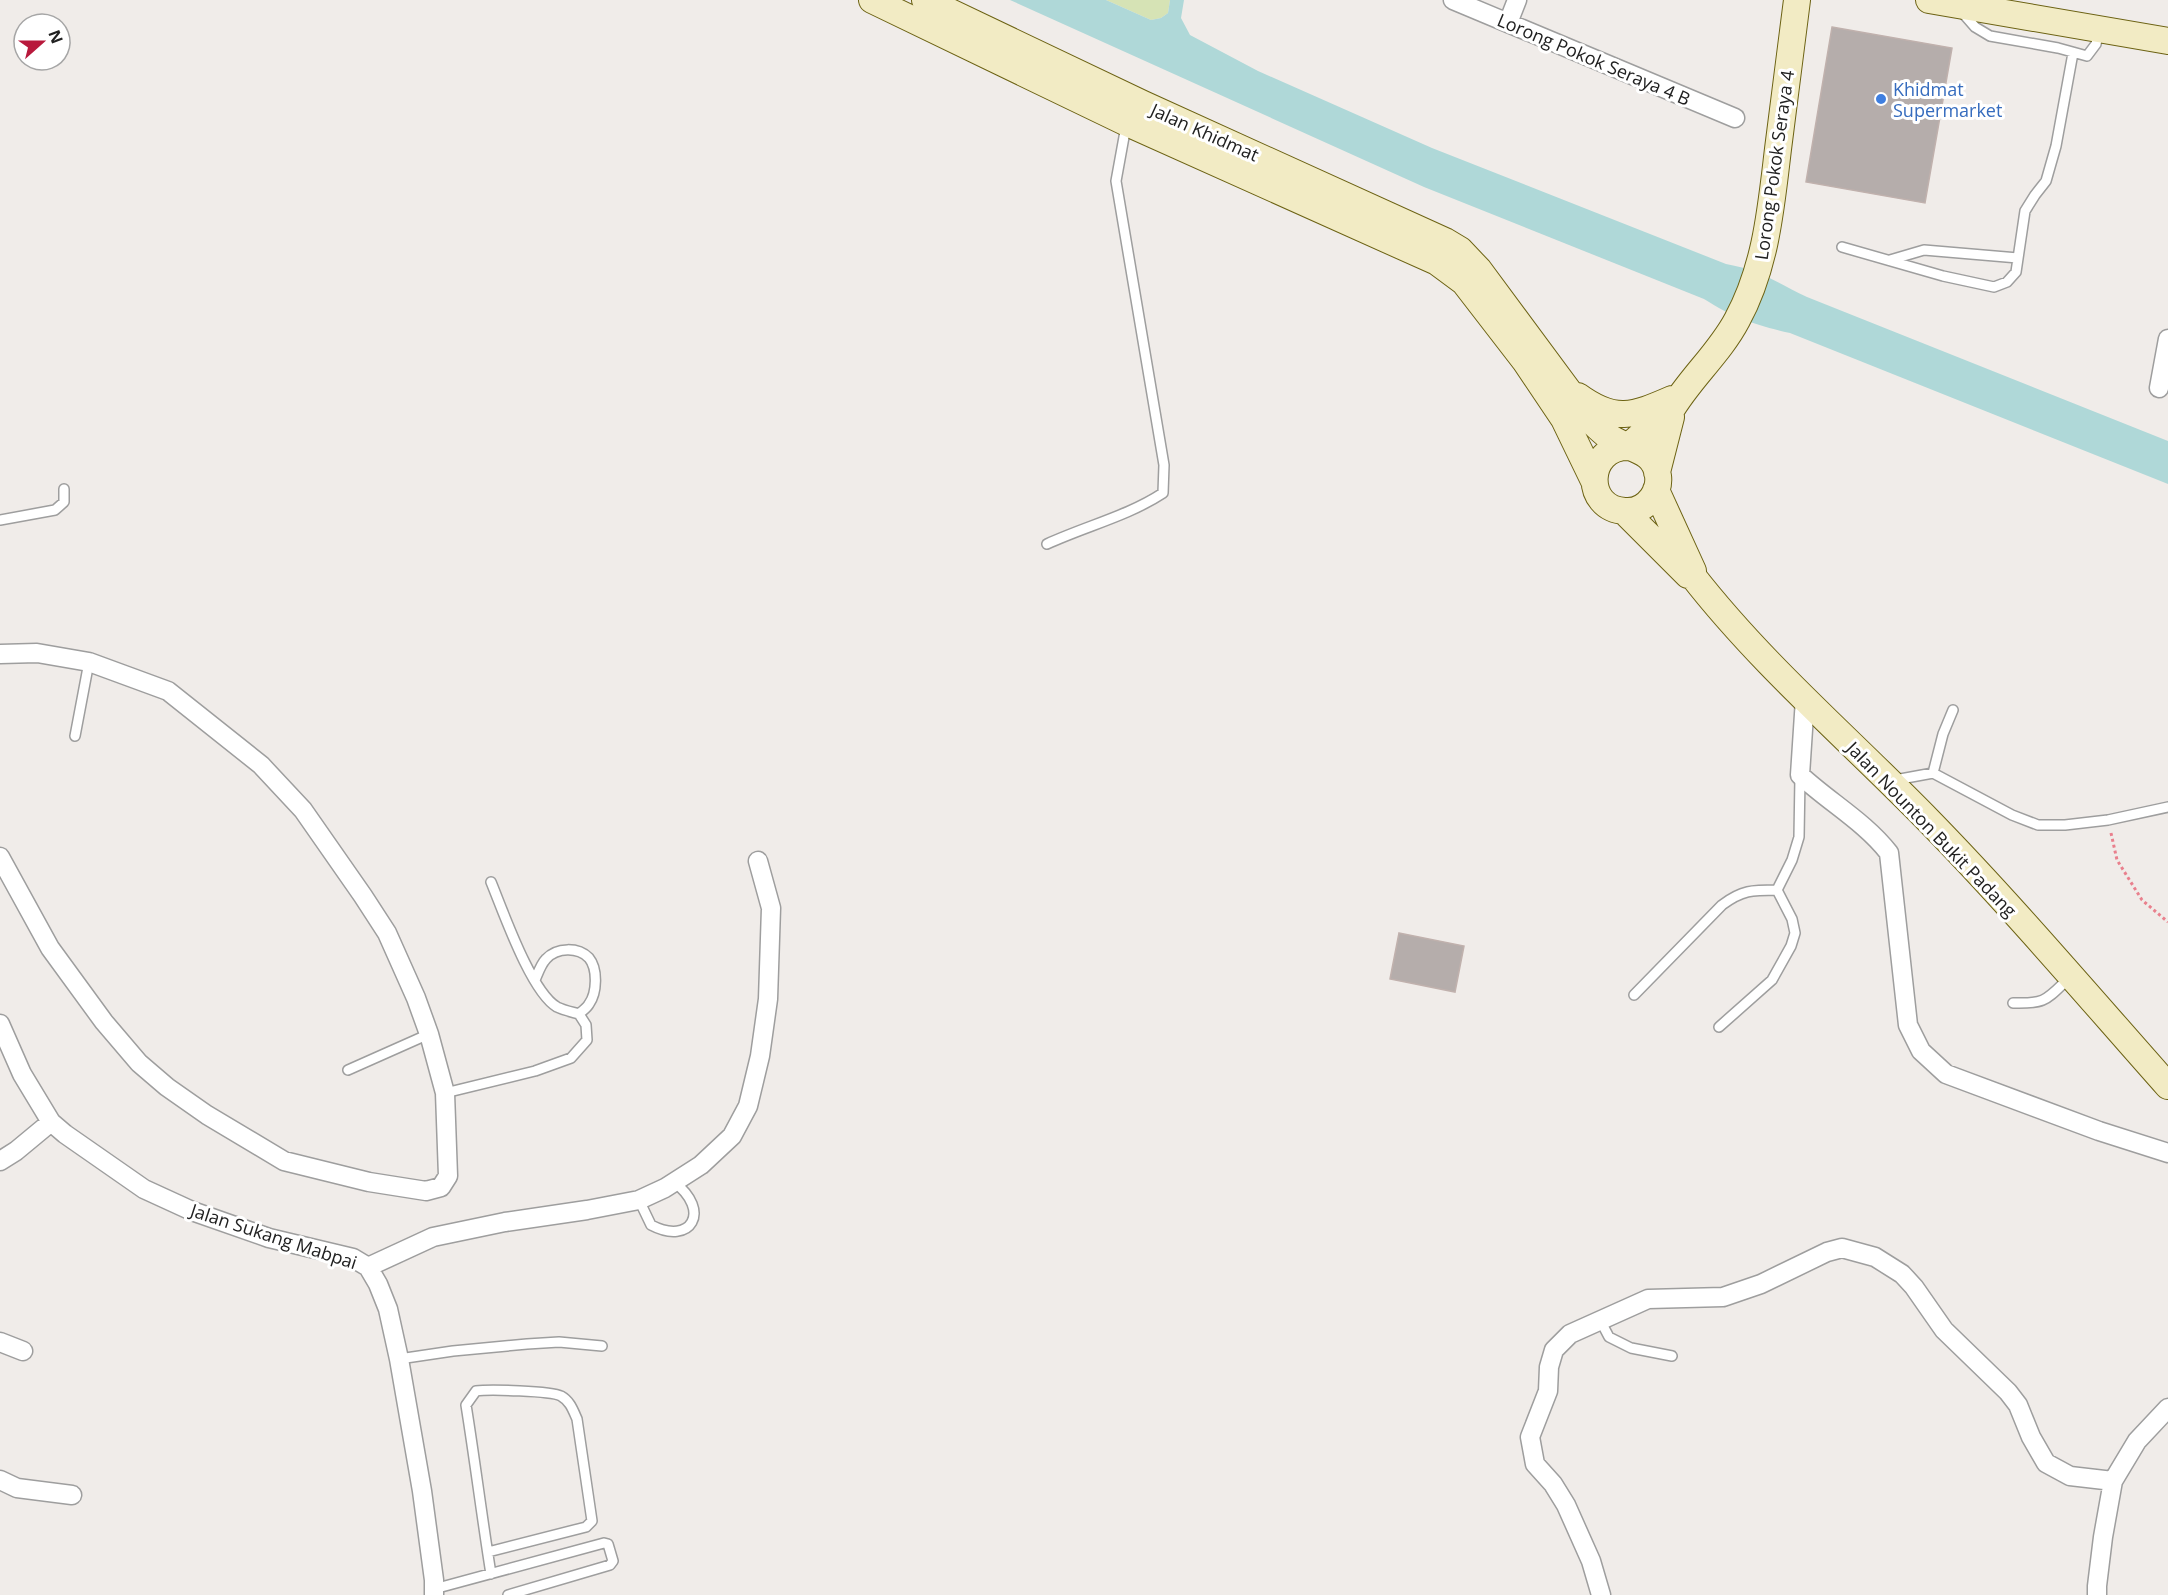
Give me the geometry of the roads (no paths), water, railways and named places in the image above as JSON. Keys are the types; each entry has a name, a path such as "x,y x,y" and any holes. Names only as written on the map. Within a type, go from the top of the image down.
{"street":[{"path":"873,0 1127,123 1437,262 1464,282 1560,411 1579,446 1598,493 1605,503 1616,510 1624,511 1644,506 1651,499 1657,481 1675,404 1629,415 1616,415 1592,405 1564,385"},
{"name":"Jalan Khidmat","path":"925,0 1143,104 1445,241 1460,250 1479,270 1590,420 1612,439 1628,447"},
{"name":"Lorong Pokok Seraya 4 B","path":"1453,0 1735,118"},
{"path":"1508,23 1518,0"},
{"name":"Lorong Pokok Seraya 4","path":"1628,447 1675,404 1715,355 1738,320 1759,271 1767,232 1797,0"},
{"path":"1929,0 1956,5 2038,9 2100,29 2168,41"},
{"path":"2159,388 2168,339"},
{"path":"1594,481 1597,465 1604,456 1613,450 1628,447 1645,453 1653,461 1657,481"},
{"name":"Jalan Nounton Bukit Padang","path":"1657,481 1693,571 1692,575"},
{"name":"Jalan Nounton Bukit Padang","path":"1624,511 1688,574 1692,575 1724,615 1805,699 1929,821 2168,1086"},
{"path":"0,654 38,653 89,662 168,691 261,765 303,810 387,933 416,998 429,1034 445,1093 448,1176 441,1187 426,1191 369,1182 284,1161 207,1115 168,1087 139,1063 104,1022 50,948 0,856"},
{"path":"1805,699 1800,775 1818,792 1878,838 1889,853 1908,1025 1921,1051 1946,1074 2099,1131 2168,1153"},
{"path":"368,1267 433,1237 505,1222 639,1200 701,1165 732,1136 748,1106 760,1056 768,999 771,908 758,861"},
{"name":"Jalan Sukang Mabpai","path":"0,1024 22,1074 51,1122 144,1189 182,1207 269,1238 353,1258 368,1267 388,1309 399,1359 422,1491 434,1592"},
{"path":"0,1161 15,1152 51,1122"},
{"path":"1601,1595 1591,1561 1566,1506 1553,1484 1535,1464 1530,1437 1548,1391 1549,1367 1554,1350 1570,1334 1648,1299 1723,1297 1761,1284 1827,1252 1842,1248 1875,1257 1902,1274 1914,1287 1944,1330 2008,1392 2018,1406 2031,1437 2046,1462 2070,1476 2113,1482"},
{"path":"0,1342 23,1352"},
{"path":"2097,1595 2103,1537 2113,1482 2138,1441 2168,1408"},
{"path":"0,1480 17,1488 72,1495"}],"lane":[{"path":"1956,5 1975,27 1990,36 2058,48 2086,56 2096,44 2100,29"},
{"path":"1842,247 1943,276 1994,287 2007,282 2016,272 2025,211 2034,195 2046,181 2056,146 2073,53"},
{"path":"1047,544 1143,506 1163,493 1164,465 1116,180 1127,123"},
{"path":"1890,260 1924,250 2018,258"},
{"path":"0,520 55,510 64,502 64,489"},
{"path":"75,736 89,662"},
{"path":"1933,773 1943,734 1953,710"},
{"path":"1890,782 1933,773 2012,815 2038,825 2065,825 2108,820 2168,807"},
{"path":"1777,890 1792,860 1799,837 1800,775"},
{"path":"445,1093 535,1071 571,1058 587,1040 586,1025 579,1014 557,1007 544,996 516,945 492,882"},
{"path":"1634,995 1722,905 1734,896 1749,890 1777,890"},
{"path":"1719,1027 1772,980 1791,946 1795,933 1792,919 1777,890"},
{"path":"535,980 544,960 552,953 565,950 578,951 590,959 594,972 595,990 589,1004 579,1014"},
{"path":"2013,1003 2037,1004 2048,998 2071,976"},
{"path":"348,1070 429,1034"},
{"path":"639,1200 651,1225 669,1233 689,1226 694,1217 694,1205 684,1189 674,1182"},
{"path":"1600,1320 1609,1337 1631,1348 1671,1356"},
{"path":"399,1359 527,1344 560,1342 602,1346"},
{"path":"488,1552 586,1527 592,1521 577,1419 571,1406 560,1396 491,1388 477,1390 466,1405 491,1574"},
{"path":"434,1592 491,1574 604,1543 608,1544 614,1561 610,1565 508,1595"}],"water":[{"path":"1010,0 1106,0 1151,20 1161,18 1168,13 1170,0 1184,0 1181,18 1190,35 1258,71 1432,148 1726,264 1759,273 1807,297 2168,441 2168,484 1790,333 1745,320 1704,299 1424,187"}],"place":[{"name":"Khidmat Supermarket","path":"1881,99"}]}
